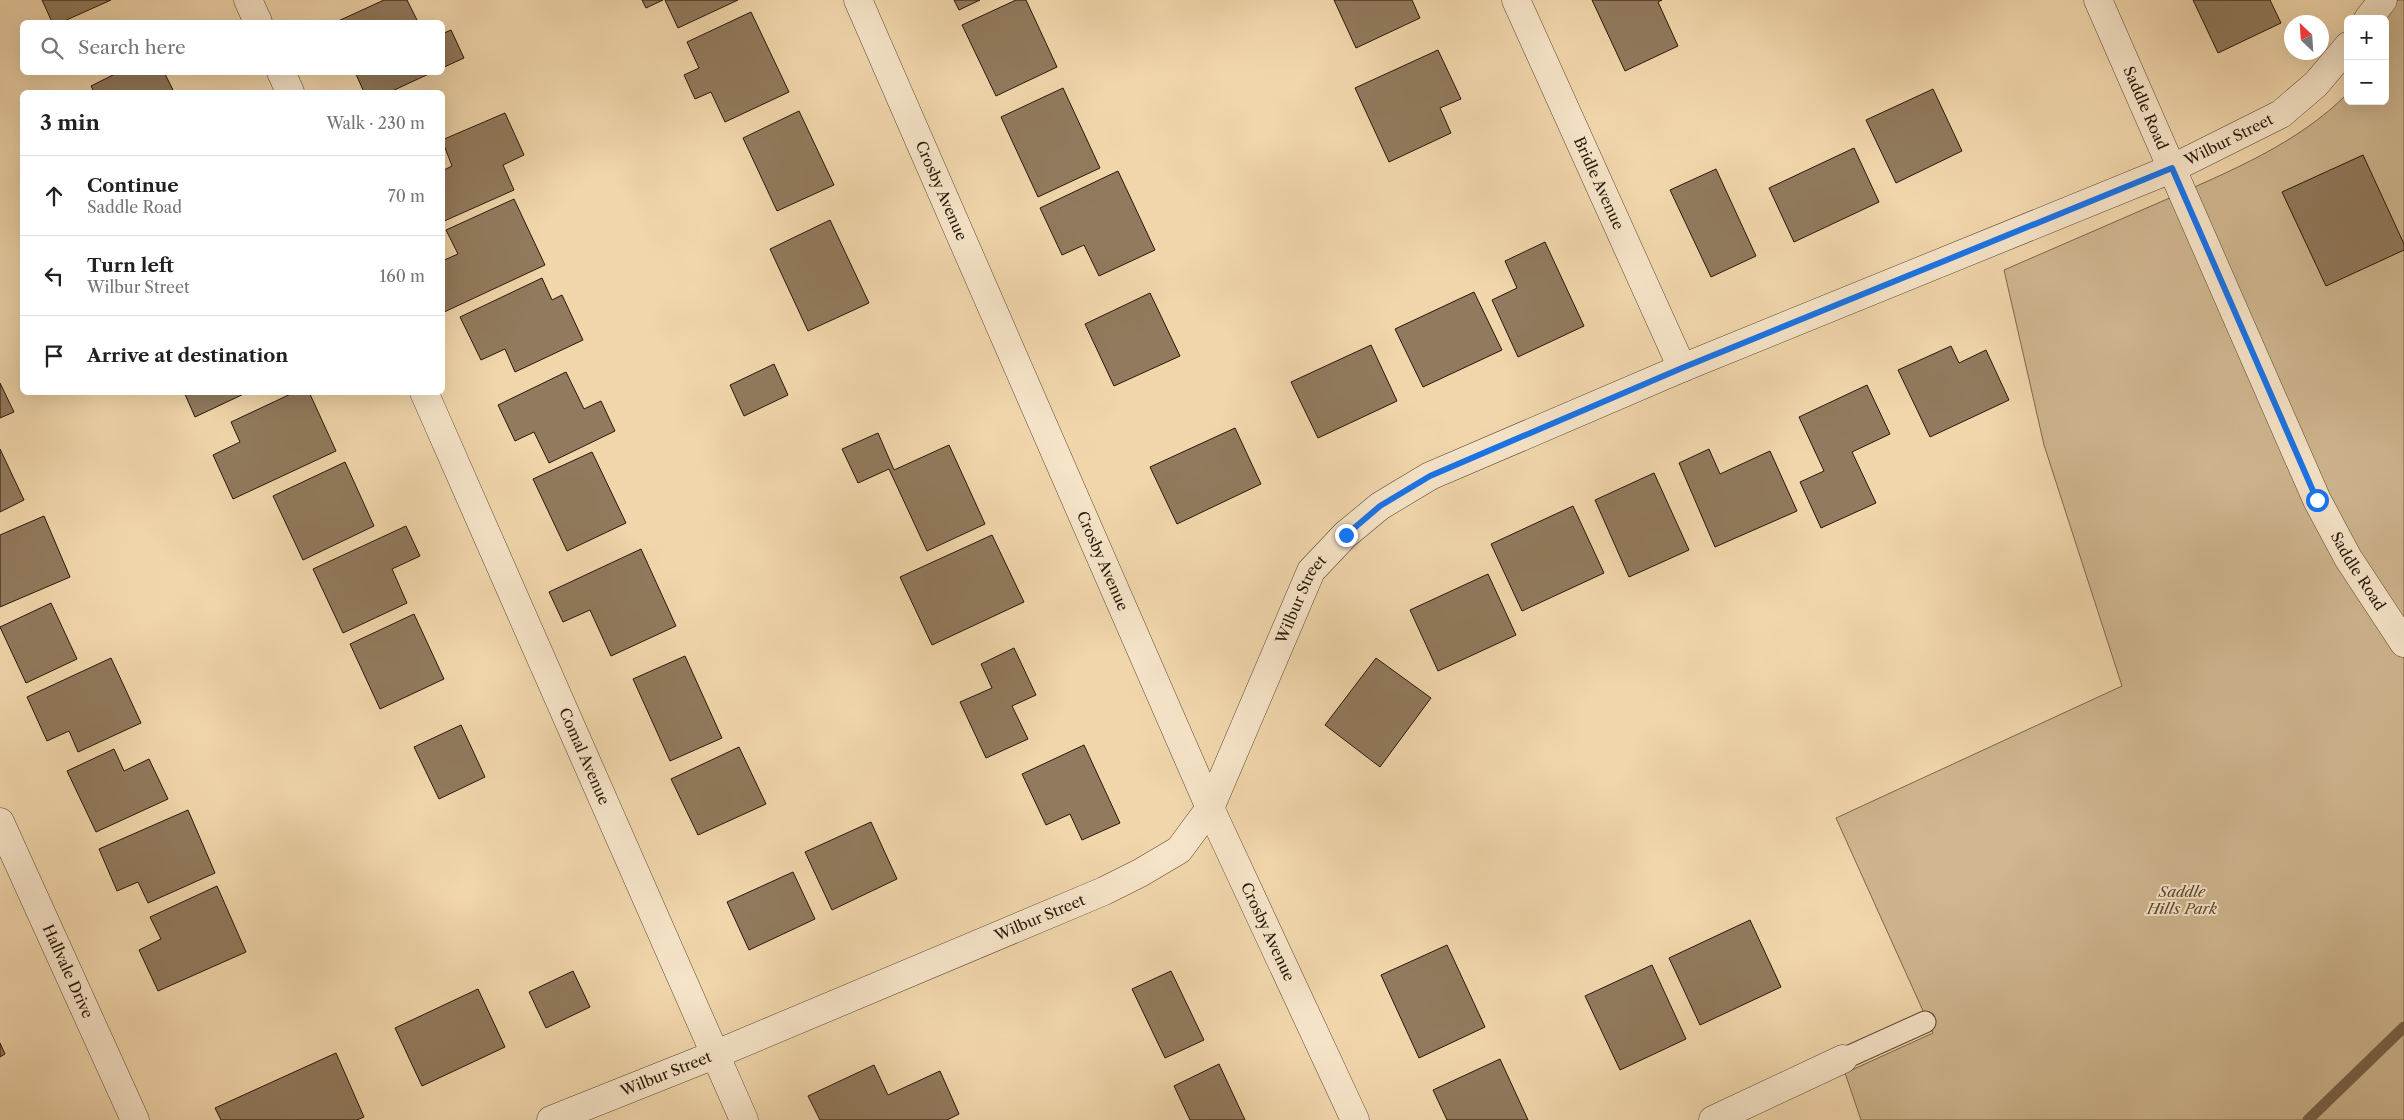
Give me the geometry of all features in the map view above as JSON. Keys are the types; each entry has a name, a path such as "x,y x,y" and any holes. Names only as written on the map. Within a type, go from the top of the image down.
{"street":[{"path":"248,0 257,20"},
{"name":"Crosby Avenue","path":"858,0 1210,808 1355,1120"},
{"name":"Bridle Avenue","path":"1516,0 1682,368"},
{"name":"Saddle Road","path":"2098,0 2317,500 2348,558 2404,643"},
{"path":"2371,15 2383,0"},
{"name":"Wilbur Street","path":"551,1120 714,1056 1104,891 1179,850 1210,808 1311,571 1346,535 1380,506 1430,476 1682,368 2172,168 2280,114 2316,84 2344,51"},
{"path":"282,75 289,90"},
{"name":"Comal Avenue","path":"425,395 714,1056 744,1120"},
{"name":"Hallvale Drive","path":"0,822 134,1120"},
{"path":"1713,1120 1843,1059"}],"lane":[{"path":"1843,1059 1926,1022"}],"green space":[{"name":"Saddle Hills Park","path":"2396,0 2404,0 2404,1120 1861,1120 1845,1073 1933,1033 1836,818 2122,686 2044,445 2004,270 2213,179 2261,155 2307,127 2344,97 2344,105 2389,105 2388,15"}],"building":[{"path":"42,0 111,0 66,20 51,20"},
{"path":"384,0 407,0 417,20 340,20"},
{"path":"642,0 663,0 646,8"},
{"path":"665,0 738,0 678,28"},
{"path":"954,0 980,0 959,10"},
{"path":"1016,0 1026,0 1057,67 996,96 962,25"},
{"path":"1334,0 1412,0 1420,18 1356,48"},
{"path":"1592,0 1662,0 1658,2 1678,46 1625,71"},
{"path":"2193,0 2270,0 2281,23 2218,53"},
{"path":"751,12 789,92 725,122 711,92 695,99 684,75 699,68 687,42"},
{"path":"451,30 464,58 445,67 445,33"},
{"path":"1438,50 1461,99 1440,108 1451,133 1389,162 1355,88"},
{"path":"113,75 166,75 173,90 93,90 91,86"},
{"path":"356,75 427,75 394,90 363,90"},
{"path":"1063,88 1100,168 1038,197 1001,117"},
{"path":"1933,89 1962,151 1896,183 1866,120"},
{"path":"799,111 834,185 777,211 743,138"},
{"path":"505,113 524,155 503,165 514,190 445,221 445,170 452,166 445,148 445,139"},
{"path":"1854,148 1879,202 1794,242 1769,188"},
{"path":"2363,155 2404,244 2404,250 2326,286 2282,192"},
{"path":"1716,169 1756,256 1711,277 1670,190"},
{"path":"1118,171 1155,250 1099,276 1084,245 1062,255 1040,208"},
{"path":"514,199 545,265 445,312 445,260 458,254 446,230"},
{"path":"830,220 869,303 808,331 770,249"},
{"path":"1545,242 1584,326 1518,357 1492,300 1517,288 1505,261"},
{"path":"542,278 552,300 562,295 583,340 515,372 505,349 481,360 460,317"},
{"path":"1474,292 1502,350 1423,387 1395,329"},
{"path":"1150,293 1180,356 1114,386 1085,324"},
{"path":"1371,345 1397,401 1318,438 1291,382"},
{"path":"1951,346 1959,363 1986,350 2009,400 1930,437 1898,370"},
{"path":"774,364 788,395 744,416 730,385"},
{"path":"566,372 584,409 601,401 615,431 549,463 534,432 515,441 498,405"},
{"path":"0,383 14,412 0,418"},
{"path":"1867,385 1890,434 1852,452 1876,503 1821,528 1800,482 1824,471 1799,417"},
{"path":"185,395 242,395 195,417"},
{"path":"289,395 310,395 336,451 233,499 213,455 240,442 231,422"},
{"path":"1235,428 1261,484 1177,524 1150,467"},
{"path":"878,433 894,470 949,445 985,524 927,551 889,469 858,483 842,449"},
{"path":"0,449 24,500 0,512"},
{"path":"1709,449 1720,474 1770,451 1797,511 1715,547 1679,463"},
{"path":"592,452 626,523 567,551 533,479"},
{"path":"345,462 374,526 303,560 273,496"},
{"path":"1654,473 1689,550 1629,577 1595,500"},
{"path":"1573,506 1604,573 1522,611 1491,544"},
{"path":"44,516 70,577 0,607 0,535"},
{"path":"406,526 420,556 392,569 407,603 343,633 313,569"},
{"path":"992,535 1024,602 932,645 900,577"},
{"path":"641,549 676,626 611,656 590,610 563,622 549,592"},
{"path":"1488,574 1516,635 1438,671 1410,610"},
{"path":"51,603 77,659 26,683 0,627"},
{"path":"414,614 444,679 380,709 350,644"},
{"path":"1014,648 1036,695 1012,706 1028,739 986,758 960,702 992,688 981,664"},
{"path":"685,656 722,738 670,761 633,679"},
{"path":"111,658 141,723 78,752 69,731 47,741 27,697"},
{"path":"1376,658 1431,698 1380,767 1325,725"},
{"path":"461,725 485,777 439,799 414,747"},
{"path":"1084,745 1120,823 1082,840 1070,814 1046,825 1022,774"},
{"path":"739,747 766,804 698,835 671,779"},
{"path":"114,749 124,771 149,759 168,799 96,832 67,771"},
{"path":"188,810 215,873 148,903 138,882 117,891 99,849"},
{"path":"871,822 897,879 832,910 805,852"},
{"path":"793,872 815,919 749,950 727,902"},
{"path":"217,886 246,952 158,991 139,950 161,939 150,917"},
{"path":"1750,920 1781,987 1700,1025 1669,958"},
{"path":"1447,945 1485,1027 1419,1058 1381,975"},
{"path":"1652,965 1686,1039 1620,1070 1585,996"},
{"path":"573,971 590,1007 546,1028 529,992"},
{"path":"1171,971 1204,1040 1165,1058 1132,989"},
{"path":"478,989 505,1047 422,1086 395,1028"},
{"path":"0,1043 5,1054 0,1057"},
{"path":"336,1053 364,1117 357,1120 221,1120 215,1108"},
{"path":"1500,1059 1528,1120 1447,1120 1433,1090"},
{"path":"1219,1064 1245,1120 1190,1120 1174,1086"},
{"path":"874,1065 888,1095 940,1071 959,1114 947,1120 820,1120 808,1096"}],"waterway":[{"path":"2308,1120 2404,1027"}],"route":[{"path":"1346,535 1380,506 1430,476 1682,368 2172,168 2317,500"}]}
